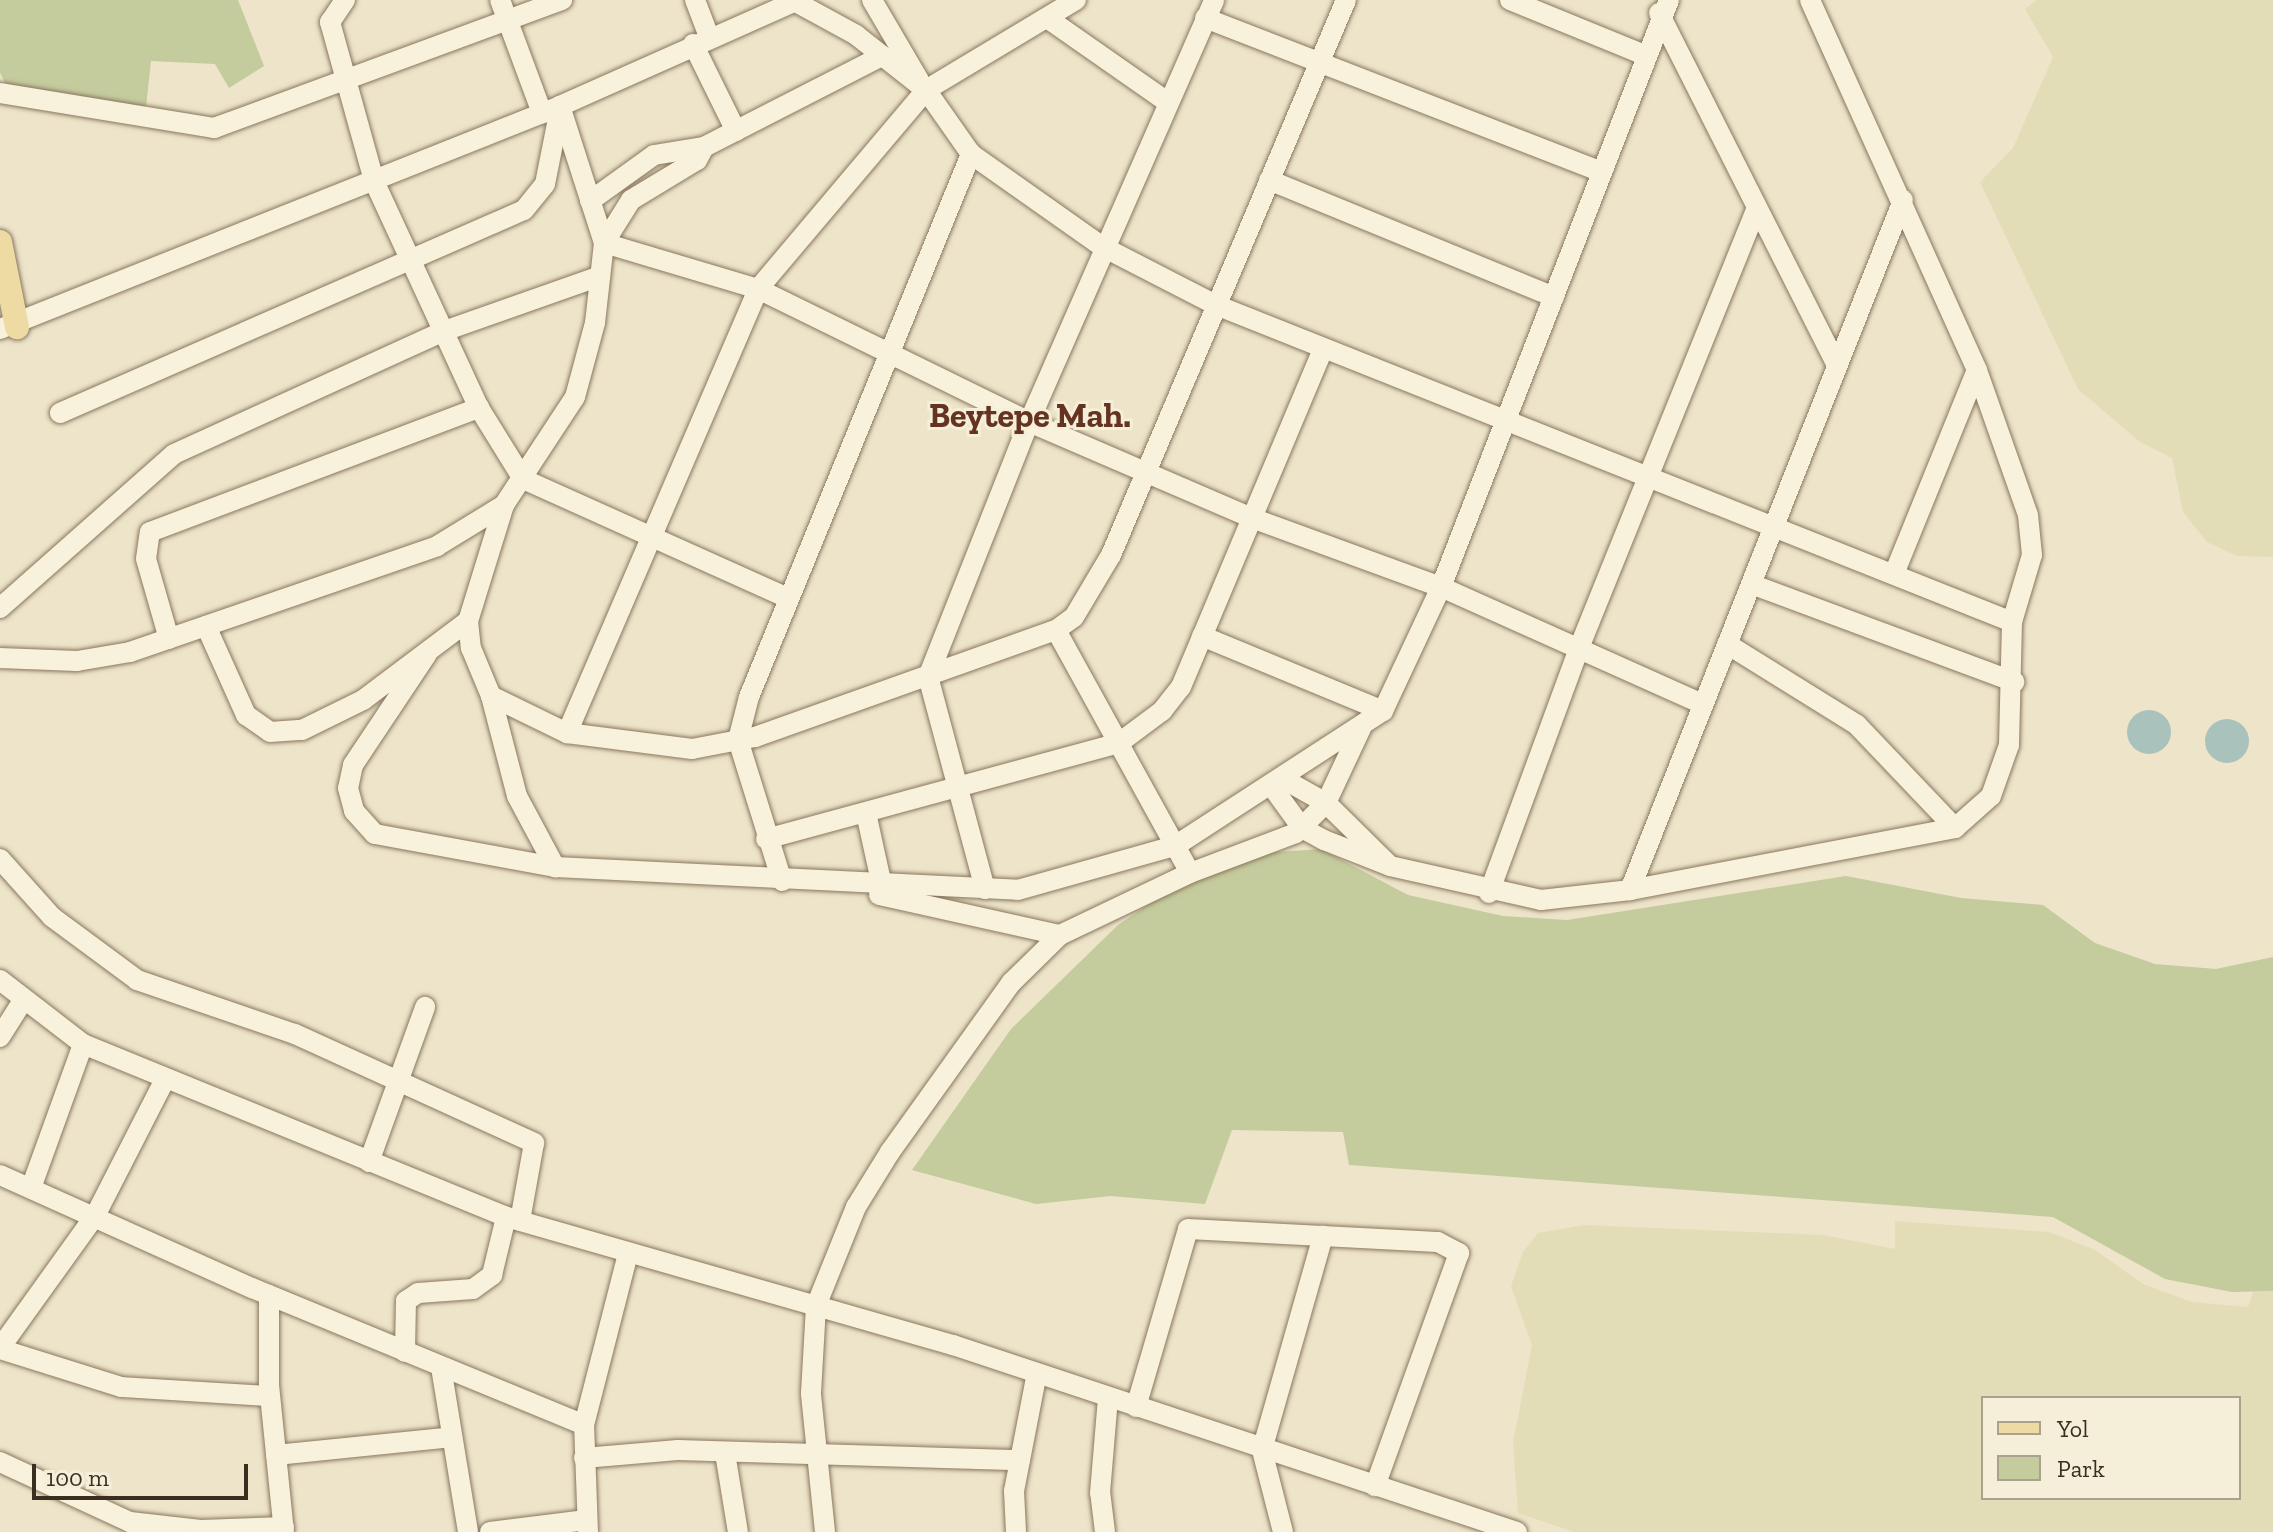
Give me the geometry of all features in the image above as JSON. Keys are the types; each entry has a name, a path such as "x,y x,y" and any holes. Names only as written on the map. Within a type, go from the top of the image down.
{"main road":[{"path":"0,242 8,328"}],"street":[{"path":"345,0 330,22 343,83 374,181 479,408 523,479 788,598"},
{"path":"500,0 551,109 590,201 604,243"},
{"path":"0,93 214,128 562,0"},
{"path":"695,0 701,41 736,131"},
{"path":"872,0 926,90 971,154 1103,247 1216,305 1323,350 2012,622"},
{"path":"567,733 647,535 758,289 926,90 1076,0"},
{"path":"491,696 567,733 692,749 738,740 928,677 1056,630 1074,617 1111,555 1346,0"},
{"path":"1510,0 1647,56"},
{"path":"1279,784 1302,828 1390,866 1489,893 1541,900 1630,890 1955,828 1991,796 2009,745 2014,682 2012,622 2032,555 2028,515 1977,370 1903,200 1810,0"},
{"path":"8,328 551,109 796,1 882,56 926,90"},
{"path":"427,654 353,765 348,788 354,811 375,834 555,867 828,884 1018,890 1175,846 1279,784 1383,711 1441,587 1647,56 1661,6"},
{"path":"1661,6 1756,209 1837,366"},
{"path":"985,889 928,677 1029,422 1166,101 1209,9 1317,66 1602,172"},
{"path":"1047,18 1166,101"},
{"path":"590,201 654,155 704,147 882,56"},
{"path":"60,413 524,210 545,184 551,109"},
{"path":"555,867 517,796 491,696 471,648 468,621 504,505 575,397 604,243 631,200 697,160 704,147"},
{"path":"782,881 766,839 738,740 788,598 893,355 971,154"},
{"path":"1269,180 1554,297"},
{"path":"1630,890 1903,200"},
{"path":"1489,893 1579,648 1756,209"},
{"path":"604,243 758,289 1029,422 1252,518 1441,587 1703,704"},
{"path":"0,608 174,454 444,331 600,276"},
{"path":"766,839 958,790 1119,743 1162,711 1181,687 1323,350"},
{"path":"1894,574 1977,370"},
{"path":"169,639 146,559 150,532 479,408"},
{"path":"0,658 103,659 169,639 437,546 504,505"},
{"path":"1751,584 2014,682"},
{"path":"206,626 246,715 270,732 302,730 363,700 468,621"},
{"path":"1056,630 1190,873"},
{"path":"1202,636 1383,711"},
{"path":"1727,644 1857,725 1955,828"},
{"path":"825,1532 815,1457 816,1306 856,1207 890,1152 1011,983 1060,935 1190,873 1302,828 1326,803 1362,726"},
{"path":"1279,784 1326,803 1390,866"},
{"path":"866,813 882,886"},
{"path":"0,859 52,917 137,980 295,1034 396,1085 534,1143 513,1219 492,1275 473,1289 418,1293 406,1301 405,1352"},
{"path":"828,884 1060,935"},
{"path":"0,980 22,1002 83,1044 164,1081 513,1219 1037,1373 1517,1532"},
{"path":"0,1037 22,1002"},
{"path":"369,1162 425,1007"},
{"path":"31,1188 83,1044"},
{"path":"164,1081 95,1216 0,1348 121,1387 270,1396"},
{"path":"0,1175 269,1295 584,1425"},
{"path":"1136,1407 1188,1229 1438,1242 1459,1253 1375,1486"},
{"path":"1283,1532 1262,1450 1323,1236"},
{"path":"490,1532 587,1526 584,1425 628,1254"},
{"path":"0,1462 130,1527 284,1530 270,1396 269,1295"},
{"path":"441,1367 468,1532"},
{"path":"1016,1532 1020,1460 1037,1373"},
{"path":"1105,1532 1100,1493 1108,1398"},
{"path":"276,1455 452,1437"},
{"path":"584,1458 725,1453 1020,1460"},
{"path":"725,1453 738,1532"}],"shaded area":[{"path":"2037,0 2273,0 2273,557 2237,556 2207,542 2183,512 2172,458 2140,442 2078,389 1980,182 2013,148 2053,57 2025,9"},
{"path":"1895,1221 2049,1232 2095,1250 2143,1284 2192,1302 2248,1307 2253,1292 2273,1291 2273,1532 1574,1532 1518,1513 1513,1442 1532,1345 1511,1286 1523,1252 1538,1233 1584,1225 1824,1235 1895,1249"}],"green space":[{"path":"0,0 238,0 264,66 229,88 215,64 151,61 145,116 8,88 0,73"},
{"path":"1321,849 1408,895 1503,916 1567,920 1846,876 1961,898 2043,905 2095,943 2155,964 2216,969 2273,957 2273,1291 2232,1292 2165,1279 2053,1217 1349,1165 1343,1132 1232,1130 1205,1204 1111,1196 1036,1204 912,1170 1011,1029 1118,925 1176,886 1263,853"}],"water":[{"path":"2149,710 2164,717 2171,732 2164,747 2149,754 2134,747 2127,732 2134,717"},
{"path":"2227,719 2242,726 2249,741 2242,756 2227,763 2212,756 2205,741 2212,726"}],"district":[{"name":"Beytepe Mah.","path":"1030,416"}]}
